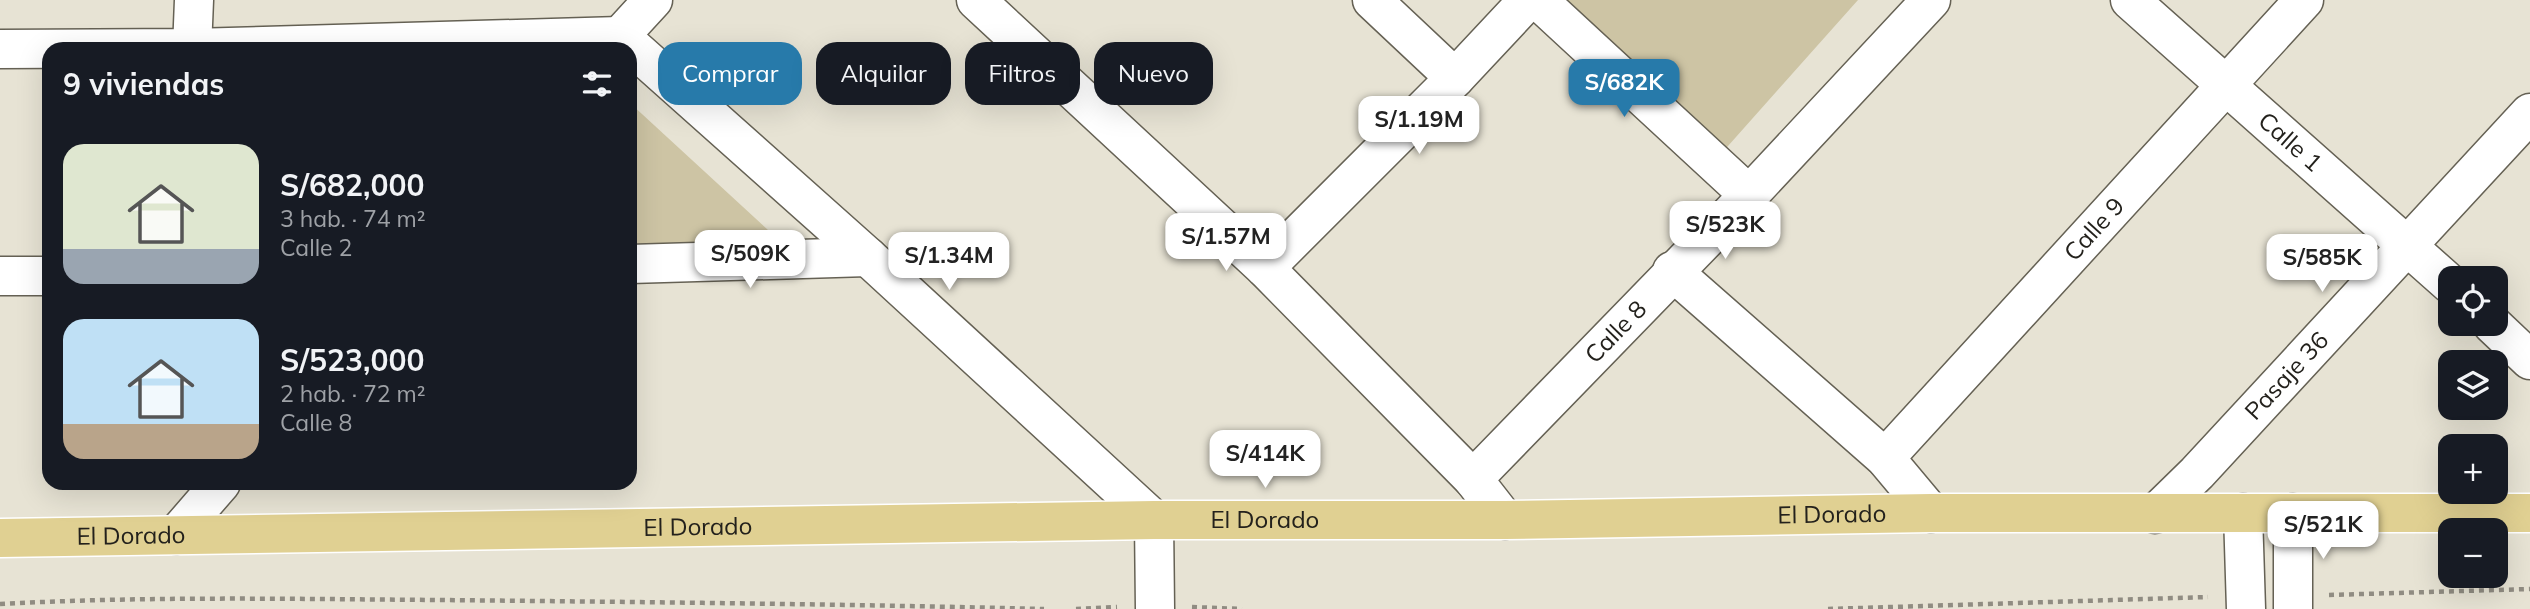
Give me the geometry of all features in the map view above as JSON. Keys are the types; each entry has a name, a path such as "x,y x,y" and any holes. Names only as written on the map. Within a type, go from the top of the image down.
{"main road":[{"name":"El Dorado","path":"0,538 1154,520 1505,520 1931,513 2293,513 2526,507"}],"street":[{"path":"192,42 194,0"},
{"path":"614,42 653,0"},
{"path":"976,0 1265,268 1473,478 1505,520"},
{"path":"1372,0 1455,78"},
{"path":"1265,268 1455,78 1528,0"},
{"path":"1538,0 1749,195"},
{"name":"Calle 8","path":"1473,478 1749,195 1931,0"},
{"name":"Calle 1","path":"2130,0 2228,84 2438,273"},
{"name":"Calle 9","path":"1885,458 2304,0"},
{"path":"0,49 42,49"},
{"path":"637,61 868,257 1154,520 1155,609"},
{"name":"Pasaje 36","path":"2155,514 2197,473 2530,113"},
{"path":"637,264 868,257"},
{"path":"1672,271 1885,458 1931,513"},
{"path":"0,276 42,276"},
{"path":"2505,336 2530,360"},
{"path":"176,536 215,490"},
{"path":"2244,513 2246,603"},
{"path":"2293,513 2293,602"}],"path":[{"path":"2293,602 2530,589"},
{"path":"0,604 111,598 236,598 767,603 1044,609"},
{"path":"1828,609 2246,603"}],"shaded area":[{"path":"1549,0 1858,0 1720,155"},
{"path":"637,109 792,252 637,250"}]}
